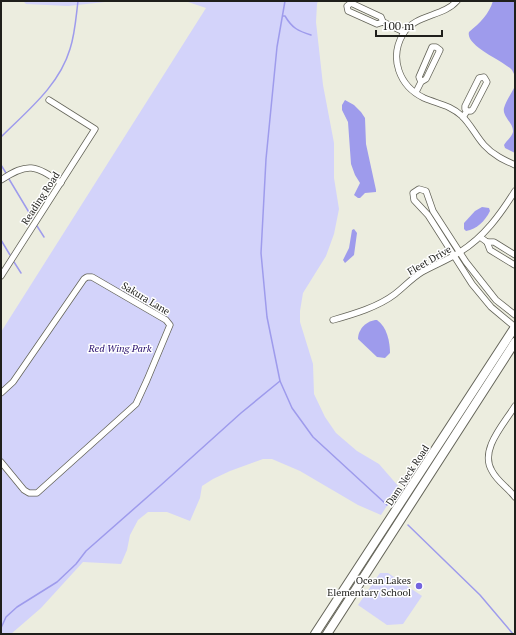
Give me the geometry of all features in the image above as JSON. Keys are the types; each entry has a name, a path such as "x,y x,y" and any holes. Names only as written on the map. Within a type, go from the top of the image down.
{"main road":[{"name":"Dam Neck Road","path":"315,634 515,327"},
{"name":"Dam Neck Road","path":"329,631 515,342"},
{"path":"323,622 329,631"}],"street":[{"path":"457,1 448,8 420,20 404,32 397,49 397,66 399,72 405,84 423,97 448,106 463,117 489,150 500,158 515,165"},
{"path":"383,22 377,24 348,11 347,6 351,3 381,17 383,22 404,32"},
{"path":"416,92 421,82 428,77 440,50 436,47 432,47 418,76 421,82"},
{"path":"463,117 467,111 473,109 487,82 484,77 479,78 465,106 467,111"},
{"name":"Reading Road","path":"1,276 95,130 49,100"},
{"path":"1,180 15,171 31,168 44,171 61,183"},
{"path":"515,315 493,297 460,252 433,211 426,191 419,189 416,190 413,193 414,200 428,215 453,256 482,298 515,327"},
{"name":"Fleet Drive","path":"333,320 377,304 394,294 422,272 460,252 480,237 494,222 514,195"},
{"path":"480,237 486,242 490,250 515,265"},
{"path":"486,242 494,242 515,255"},
{"name":"Sakura Lane","path":"1,393 13,382 80,284 87,277 92,277 166,320 170,325 136,404 37,493 29,493 24,490 1,462"},
{"path":"515,406 491,444 488,454 488,461 491,471 515,497"}],"green space":[{"path":"23,1 114,1 68,6 26,4"},
{"name":"Red Wing Park","path":"185,1 318,1 316,22 323,85 334,143 334,178 339,209 334,234 326,256 303,293 300,322 313,364 314,394 325,417 336,433 357,451 379,464 399,487 381,515 358,505 300,471 272,459 263,459 230,471 202,486 200,498 190,521 167,512 148,512 138,520 130,535 127,550 121,564 83,562 41,608 11,634 1,634 1,332 206,8"},
{"path":"380,573 388,573 422,596 403,624 387,625 358,605"}],"shaded area":[{"path":"493,1 515,1 515,76 508,66 479,48 469,37 469,32 484,18"},
{"path":"515,84 515,153 505,148 504,145 511,136 513,129 506,117 504,108"},
{"path":"345,100 354,105 365,118 366,144 376,192 365,193 360,198 354,195 360,183 351,164 348,122 342,110 342,105"},
{"path":"482,207 489,208 490,211 488,215 477,226 466,231 464,229 464,223 475,211"},
{"path":"354,229 357,233 354,255 345,263 343,260 349,248 352,230"},
{"path":"377,320 386,331 389,340 390,353 385,358 377,357 358,339 361,329 367,323"}],"waterway":[{"path":"1,137 41,97 58,75 65,62 72,43 78,1"},
{"path":"285,1 277,47 266,159 261,253 267,317 280,381 292,408 313,437 387,505"},
{"path":"283,16 285,16 296,28 311,35"},
{"path":"1,165 6,173"},
{"path":"9,179 33,219"},
{"path":"37,226 44,237"},
{"path":"1,240 10,255"},
{"path":"14,262 21,273"},
{"path":"1,628 6,617 17,607 57,582 76,564 86,551 241,413 280,381"},
{"path":"408,525 480,595 513,634"}],"place":[{"name":"Ocean Lakes Elementary School","path":"419,586"}]}
